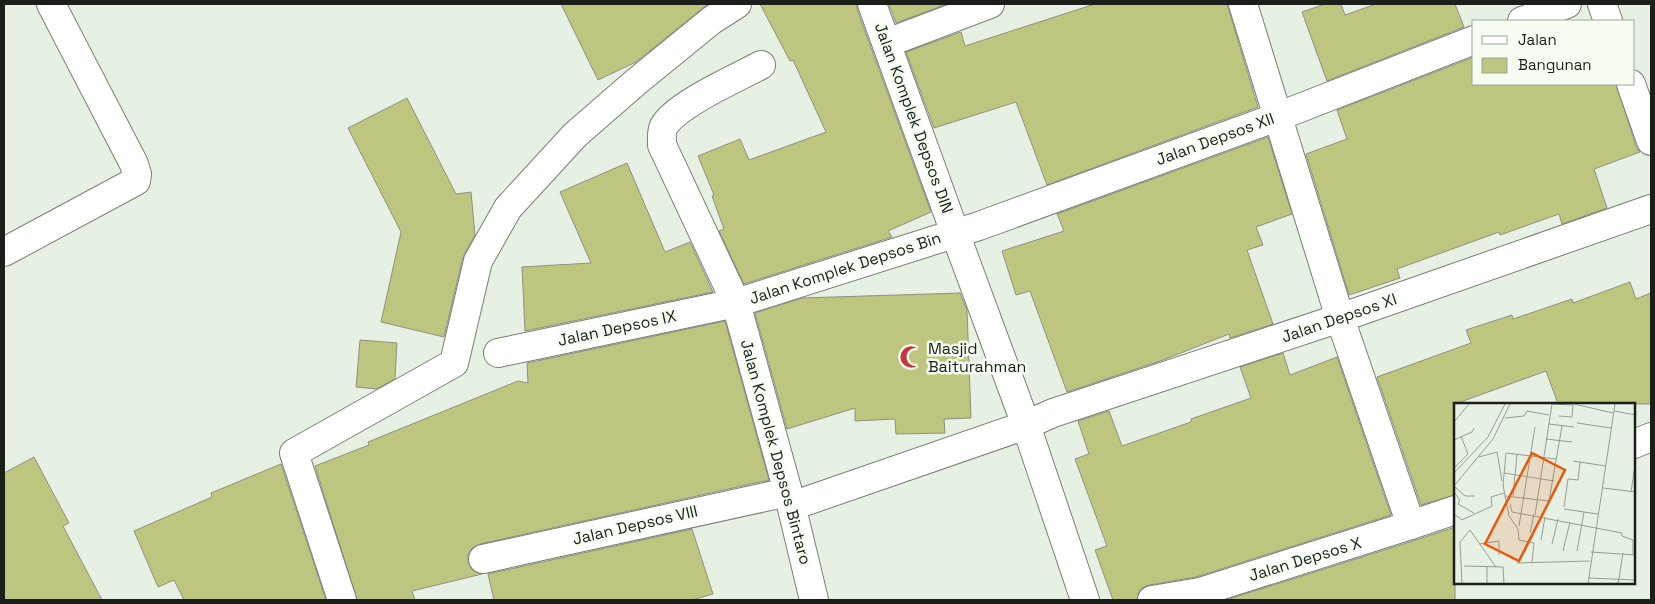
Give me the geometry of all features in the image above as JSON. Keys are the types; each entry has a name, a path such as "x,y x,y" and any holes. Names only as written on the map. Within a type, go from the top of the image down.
{"street":[{"path":"4,252 136,181 137,174 134,164 51,4"},
{"path":"342,600 294,454 454,362 478,261 508,208 575,135 704,26 737,4"},
{"name":"Jalan Komplek Depsos DIN","path":"872,4 1026,425 1085,600"},
{"path":"887,42 990,4"},
{"path":"1243,4 1340,318 1411,525"},
{"path":"1525,20 1568,4"},
{"path":"1602,4 1608,20"},
{"name":"Jalan Depsos XII","path":"955,233 979,226 1277,117 1472,41"},
{"name":"Jalan Komplek Depsos Bintaro","path":"762,65 701,96 671,117 662,128 662,145 736,303 790,499 814,600"},
{"path":"1631,85 1651,141"},
{"name":"Jalan Depsos XI","path":"790,499 1026,425 1053,414 1340,318 1651,209"},
{"name":"Jalan Komplek Depsos Bin","path":"736,303 955,233"},
{"name":"Jalan Depsos IX","path":"498,353 736,303"},
{"path":"1635,444 1651,437"},
{"name":"Jalan Depsos VIII","path":"483,559 790,499"},
{"name":"Jalan Depsos X","path":"1152,600 1200,592 1454,510"}],"building":[{"path":"561,4 708,4 636,62 598,80"},
{"path":"760,4 857,4 857,9 931,212 888,231 892,237 744,284 719,231 724,229 712,196 714,195 698,156 740,139 749,160 826,132 793,60 790,61"},
{"path":"889,4 947,4 896,23"},
{"path":"1095,4 1227,4 1258,107 1047,185 1016,102 934,128 906,52 961,32 965,46"},
{"path":"1325,4 1341,4 1345,15 1376,4 1455,4 1464,27 1327,81 1302,12"},
{"path":"1472,58 1472,85 1616,85 1636,146 1640,152 1594,169 1607,208 1562,224 1559,214 1500,235 1499,232 1397,269 1400,278 1349,295 1306,154 1347,139 1337,110"},
{"path":"407,98 456,194 471,192 475,235 463,257 444,337 381,322 401,232 348,128"},
{"path":"1268,137 1292,214 1256,227 1263,245 1247,250 1273,324 1230,338 1229,334 1163,360 1067,392 1030,291 1016,295 1002,251 1064,231 1057,214"},
{"path":"627,163 665,252 690,242 713,292 525,331 522,267 591,263 560,192"},
{"path":"1630,282 1636,299 1651,293 1651,404 1558,403 1546,371 1454,403 1454,495 1421,505 1377,377 1471,343 1466,330 1512,315 1513,319 1572,299 1573,303"},
{"name":"Masjid Baiturahman","path":"960,293 967,310 971,418 944,419 945,433 896,434 895,419 855,421 855,408 787,429 755,313 802,298"},
{"path":"725,321 769,480 480,544 472,548 468,554 468,562 472,570 482,574 412,591 415,600 357,600 315,466 369,445 368,442 518,381 528,383 527,363"},
{"path":"360,340 397,343 395,379 376,389 356,387"},
{"path":"1283,353 1290,375 1337,357 1391,515 1196,577 1149,585 1142,588 1137,600 1113,600 1095,550 1107,546 1075,459 1089,454 1078,421 1109,411 1122,446 1191,422 1191,419 1251,398 1240,367"},
{"path":"34,457 69,523 63,526 102,600 4,600 4,473"},
{"path":"281,464 326,600 184,600 174,580 158,587 134,531 212,497 211,493"},
{"path":"1454,527 1455,600 1226,600"},
{"path":"692,529 713,594 692,600 494,600 488,574"}],"place":[{"name":"Masjid Baiturahman","path":"911,357"}]}
